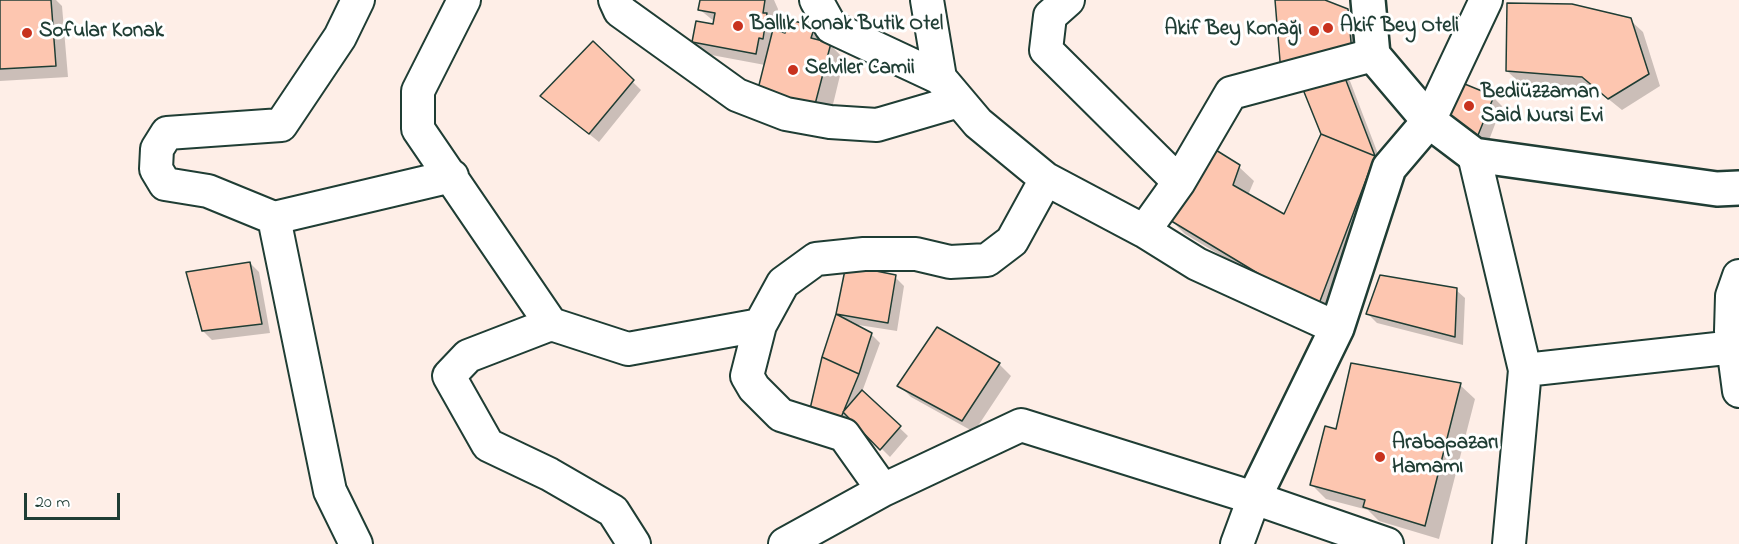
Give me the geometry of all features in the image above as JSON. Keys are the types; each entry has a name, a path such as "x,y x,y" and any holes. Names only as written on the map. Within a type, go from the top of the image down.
{"main road":[{"path":"1368,0 1373,55 1429,121 1474,155 1717,189 1739,188"},
{"path":"1254,498 1337,328 1389,168 1429,121"}],"street":[{"path":"358,0 340,37 280,124 167,133 157,149 156,169 165,184 208,191 274,218 452,176"},
{"path":"464,0 418,91 418,129 551,324 628,349 760,324"},
{"path":"615,0 620,11 737,95 786,114 830,122 877,125 949,89"},
{"path":"816,0 831,27 949,89 978,123 1046,179 1144,231 1197,264 1337,328"},
{"path":"927,0 949,89"},
{"path":"1068,0 1050,16 1046,50 1179,182"},
{"path":"1429,121 1486,0"},
{"path":"1144,231 1179,182 1231,93 1373,55"},
{"path":"1474,155 1525,370 1509,544"},
{"path":"884,490 844,435 781,415 754,388 747,376 760,324 783,283 816,259 864,254 916,254 950,262 987,260 1012,241 1046,179"},
{"path":"274,218 330,490 356,544"},
{"path":"1739,276 1732,296 1731,331 1735,347 1739,391"},
{"path":"551,324 468,356 449,376 488,445 549,474 613,512 634,544"},
{"path":"1525,370 1735,347"},
{"path":"785,544 884,490 1021,425 1254,498 1387,544"},
{"path":"1236,544 1254,498"}],"building":[{"name":"Sofular Konak","path":"0,0 51,0 56,66 0,69"},
{"path":"700,0 765,0 763,13 767,13 763,39 759,38 756,54 692,42 696,21 713,24 715,13 698,10"},
{"name":"Akif Bey Konağı","path":"1275,0 1325,0 1348,9 1352,53 1281,73"},
{"path":"1507,3 1572,4 1631,18 1649,74 1608,99 1582,77 1506,71"},
{"name":"Selviler Camii","path":"789,20 815,26 811,38 831,43 813,112 756,97 773,29 785,33"},
{"path":"593,41 634,80 589,134 540,96"},
{"path":"1342,70 1375,156 1321,134 1302,87"},
{"name":"Bediüzzaman Said Nursi Evi","path":"1455,80 1494,96 1476,140 1445,116"},
{"path":"1321,134 1375,156 1317,309 1168,219 1211,147 1240,165 1233,185 1284,214"},
{"path":"250,262 262,324 202,331 186,272"},
{"path":"846,265 896,275 888,323 836,314"},
{"path":"1380,275 1457,288 1455,337 1366,314"},
{"path":"836,314 872,333 859,374 822,357"},
{"path":"937,327 1000,363 962,421 897,386"},
{"path":"822,357 859,374 840,420 810,409"},
{"name":"Arabapazarı Hamamı","path":"1351,363 1461,383 1425,526 1363,507 1365,500 1310,485 1325,426 1336,429"},
{"path":"862,390 901,426 880,450 843,412"}],"place":[{"name":"Ballık Konak Butik Otel","path":"738,26"},
{"name":"Akif Bey Oteli","path":"1328,28"},
{"name":"Akif Bey Konağı","path":"1314,31"},
{"name":"Sofular Konak","path":"27,33"},
{"name":"Selviler Camii","path":"793,70"},
{"name":"Bediüzzaman Said Nursi Evi","path":"1469,106"},
{"name":"Arabapazarı Hamamı","path":"1380,457"}]}
